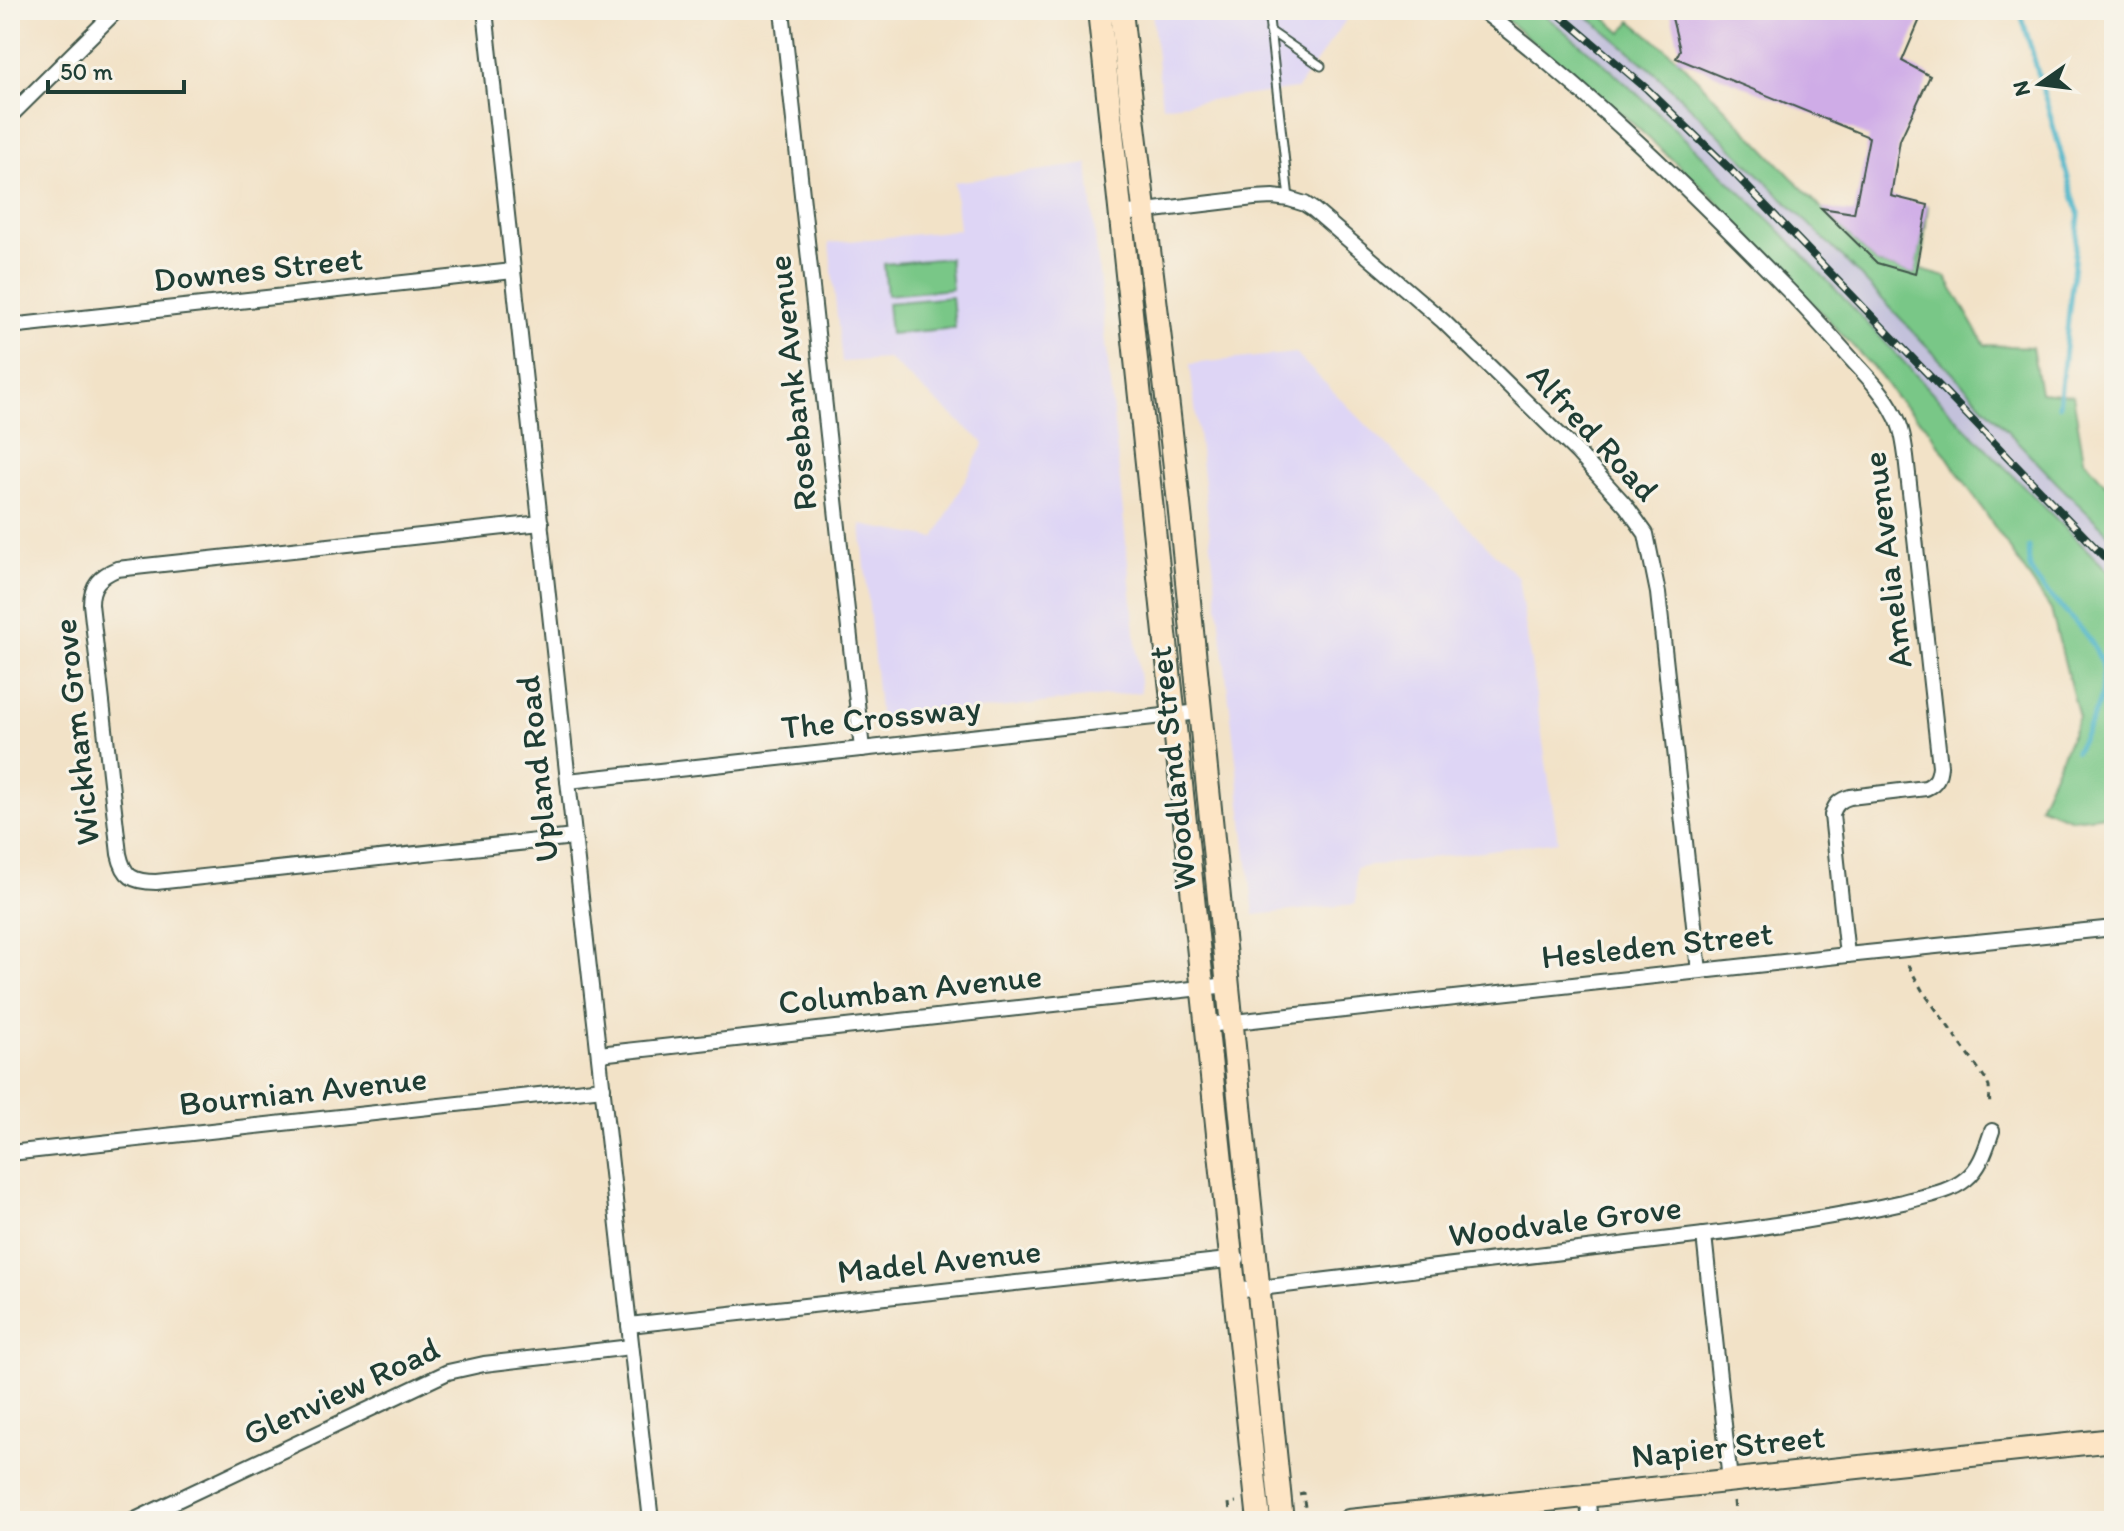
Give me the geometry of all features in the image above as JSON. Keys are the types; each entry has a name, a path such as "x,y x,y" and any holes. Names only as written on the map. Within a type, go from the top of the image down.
{"main road":[{"name":"Woodland Street","path":"1099,10 1259,1521"},
{"name":"Woodland Street","path":"1121,10 1164,362 1282,1521"},
{"name":"Napier Street","path":"1349,1521 2114,1440"}],"street":[{"path":"10,116 117,10"},
{"name":"Upland Road","path":"485,10 651,1521"},
{"name":"Rosebank Avenue","path":"782,10 862,749"},
{"name":"Amelia Avenue","path":"1482,10 1533,48 1608,113 1711,211 1821,324 1877,387 1902,432 1939,776 1926,788 1850,797 1839,802 1834,809 1832,815 1847,955"},
{"name":"Alfred Road","path":"1121,214 1254,198 1289,199 1305,204 1443,321 1577,452 1626,506 1646,534 1658,593 1699,971"},
{"name":"Downes Street","path":"10,326 513,271"},
{"name":"Wickham Grove","path":"541,523 117,569 108,573 91,593 93,620 121,865 131,877 141,882 574,837"},
{"name":"The Crossway","path":"568,781 1200,712"},
{"name":"Hesleden Street","path":"1207,1025 2114,928"},
{"name":"Columban Avenue","path":"599,1054 1228,985"},
{"name":"Bournian Avenue","path":"10,1153 603,1088"},
{"path":"1704,1235 1838,1216 1955,1187 1976,1168 1992,1131"},
{"name":"Woodvale Grove","path":"1235,1291 1704,1235 1730,1481"},
{"name":"Madel Avenue","path":"629,1325 1256,1257"},
{"name":"Glenview Road","path":"133,1521 448,1372 484,1364 631,1347"},
{"path":"1587,1495 1590,1521"}],"lane":[{"path":"1268,10 1289,199"},
{"path":"1270,31 1321,66"}],"path":[{"path":"1899,950 1922,990 1985,1078 1989,1087 1990,1108"}],"shaded area":[{"path":"1152,10 1353,10 1297,89 1162,106"},
{"path":"1538,10 1580,10 1652,70 1711,127 1846,261 2114,539 2114,577 1961,423 1775,225 1600,60"},
{"path":"1088,164 1141,692 880,721 861,525 935,538 984,443 888,359 842,362 829,243 959,230 954,182"},
{"path":"1295,353 1518,577 1558,841 1356,868 1356,904 1254,915 1190,364"}],"green space":[{"path":"1494,10 1538,10 1657,112 1775,225 1961,423 2114,577 2114,814 2072,819 2039,806 2079,718 2051,610 1927,427 1896,398 1880,375 1711,195 1621,113"},
{"path":"1580,10 1596,10 1622,33 1631,21 1676,57 1877,263 1915,274 1928,205 1921,270 1946,277 1985,345 2032,347 2040,392 2073,395 2084,459 2114,494 2114,539 1846,261 1711,127 1652,70"},
{"path":"949,258 952,289 887,295 884,264"},
{"path":"952,297 955,328 890,334 887,303"}],"building":[{"path":"1670,10 1924,10 1902,61 1930,76 1900,140 1891,196 1928,205 1915,274 1877,263 1821,208 1854,213 1869,137 1676,58 1680,50"}],"waterway":[{"path":"2020,10 2079,216 2059,406"},
{"path":"2029,547 2029,566 2033,575 2089,639 2102,669 2098,706 2076,751"}],"railway":[{"path":"1554,10 1647,89 1731,170 2114,567"}]}
